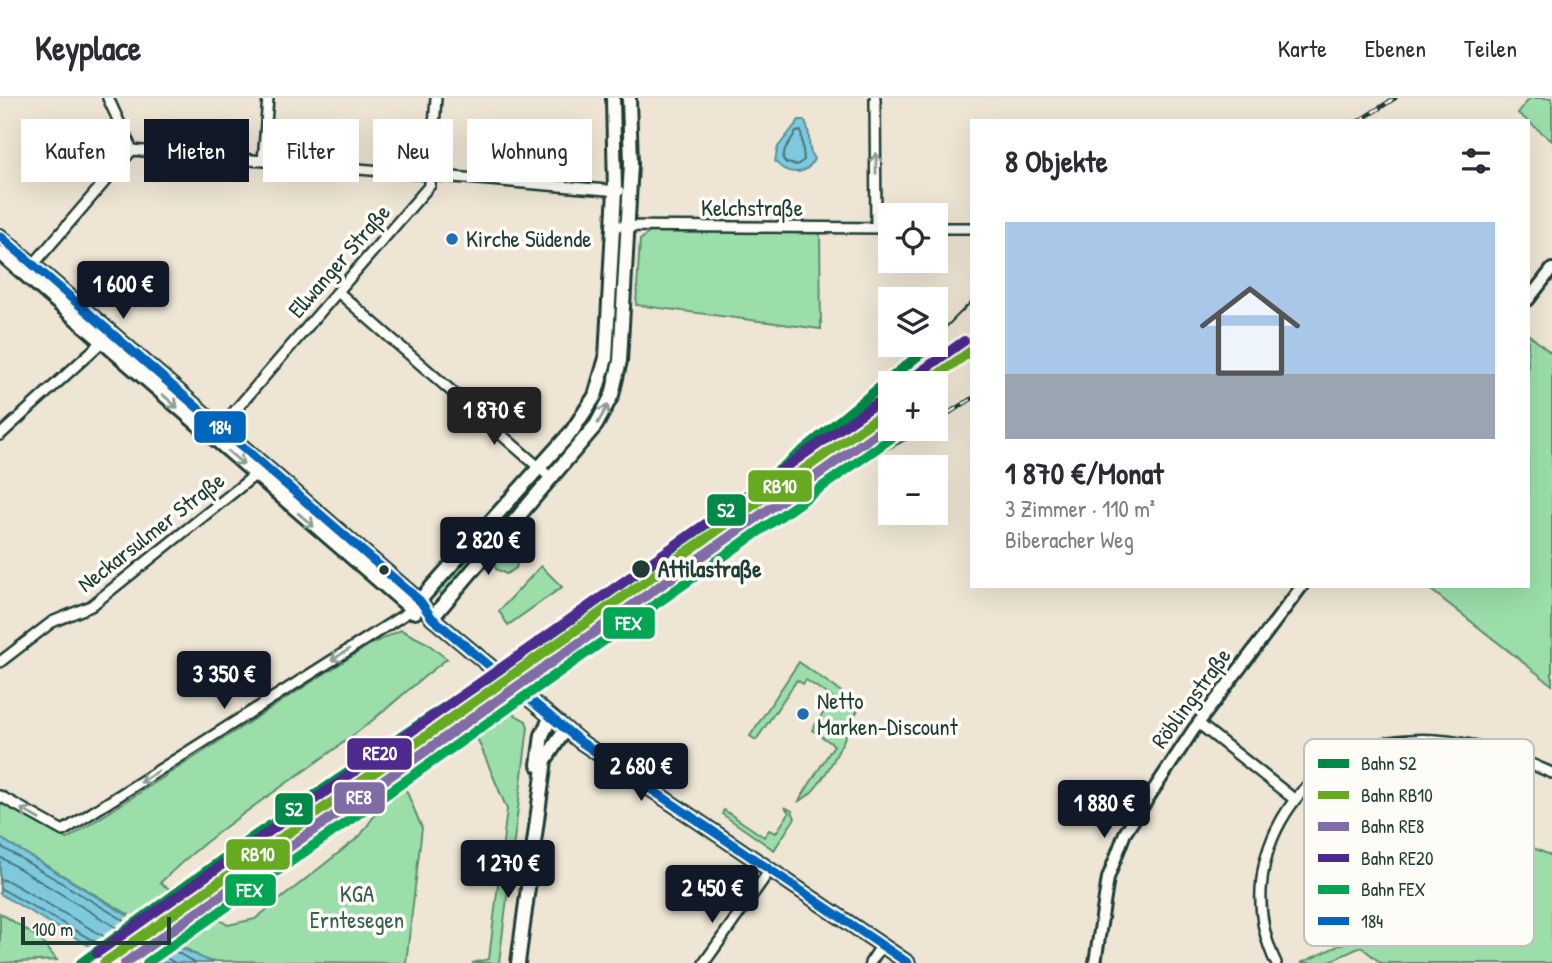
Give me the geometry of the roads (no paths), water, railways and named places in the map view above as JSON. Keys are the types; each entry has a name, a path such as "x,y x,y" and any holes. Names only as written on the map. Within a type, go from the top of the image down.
{"main road":[{"path":"415,606 587,412 603,375 615,190 614,98"},
{"path":"432,618 596,425 616,383 621,355 628,227 629,98"},
{"path":"0,236 106,337 415,606 550,719 908,963"},
{"path":"0,253 220,428 259,470"},
{"path":"518,963 542,735 550,719"},
{"path":"537,801 545,760 565,730"}],"street":[{"path":"108,98 132,150"},
{"path":"266,119 268,98"},
{"name":"Ellwanger Straße","path":"434,119 436,98"},
{"path":"875,98 876,228"},
{"path":"132,150 263,161"},
{"path":"33,265 132,150"},
{"path":"453,178 629,191"},
{"name":"Ellwanger Straße","path":"220,428 430,182"},
{"name":"Kelchstraße","path":"613,226 876,228"},
{"path":"948,228 970,228"},
{"path":"1530,297 1552,269"},
{"path":"338,292 551,478"},
{"path":"0,435 106,337"},
{"name":"Neckarsulmer Straße","path":"0,662 51,622 90,606 259,470"},
{"name":"Röblingstraße","path":"1095,963 1108,878 1116,850 1156,783 1198,723 1301,588"},
{"path":"0,796 60,831 415,606"},
{"path":"1198,723 1294,799"},
{"path":"1534,766 1552,773"},
{"path":"1276,963 1264,927 1261,884 1270,841 1294,799 1304,788"},
{"path":"704,963 770,870"},
{"path":"870,963 882,945"}],"water":[{"path":"799,120 804,120 807,125 814,159 806,169 795,172 784,169 775,161 778,147"},
{"path":"0,838 181,948 213,963 119,963 0,894"}],"tram line":[{"path":"948,325 970,303"},
{"path":"912,361 916,357"}],"railway":[{"path":"1362,119 1395,98"},
{"path":"948,413 970,400"},
{"path":"691,556 771,508 900,441"}],"rail line":[{"name":"RE20","path":"922,371 964,341"},
{"name":"RB10","path":"943,371 970,352"},
{"name":"S2","path":"81,963 250,839 482,682 755,490 916,357"},
{"name":"RE20","path":"97,953 878,402"},
{"name":"RB10","path":"104,963 878,417"},
{"name":"RE8","path":"125,963 878,432"},
{"name":"FEX","path":"147,963 887,441"}],"place":[{"name":"Kirche Südende","path":"452,239"},
{"name":"Attilastraße","path":"641,569"},
{"name":"Netto Marken-Discount","path":"803,714"}],"park label":[{"name":"KGA Erntesegen","path":"357,907"}]}
